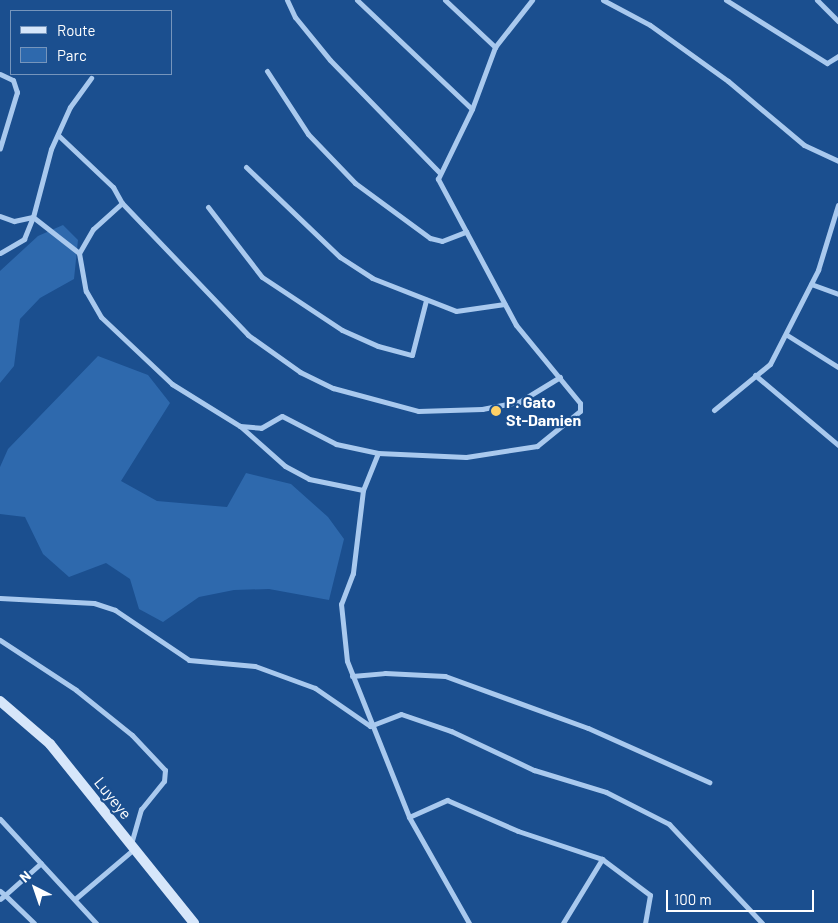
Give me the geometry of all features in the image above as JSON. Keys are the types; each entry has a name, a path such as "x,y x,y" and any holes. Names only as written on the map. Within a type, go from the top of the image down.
{"street":[{"path":"287,0 295,17 330,60 440,173"},
{"path":"357,0 472,109"},
{"path":"445,0 495,47"},
{"path":"240,426 261,428 282,416 336,444 378,452 466,457 537,446 581,407 560,378 519,330 439,185 440,173 472,109 495,47 532,0"},
{"path":"603,0 650,25 721,76 804,145 838,161"},
{"path":"726,0 827,63 838,56"},
{"path":"817,0 838,21"},
{"path":"267,71 308,134 355,183 430,238 442,241 466,232"},
{"path":"0,74 13,80 17,92 0,148"},
{"path":"0,253 24,239 33,217 58,135 70,107 91,78"},
{"path":"58,135 113,187 122,203 248,335 300,372 333,388 418,411 482,409 519,402 560,378"},
{"path":"246,167 340,256 372,278 426,300 473,312 504,304"},
{"path":"122,203 93,229 79,253 86,291 102,317 172,384 240,426 281,464 309,480 363,490"},
{"path":"714,410 770,364 787,336 835,228 838,205"},
{"path":"208,207 262,277 342,330 378,346 412,355 426,300"},
{"path":"0,216 14,221 33,217 79,253"},
{"path":"811,284 838,294"},
{"path":"787,336 838,367"},
{"path":"755,375 838,445"},
{"path":"378,452 363,490 353,573 341,604 352,676 370,726 409,816 469,923"},
{"path":"0,598 94,603 115,610 189,660 216,666 250,664 295,679 338,701 370,726"},
{"path":"0,640 81,694 132,735 165,770 164,781 141,809 133,847 75,899"},
{"path":"352,676 445,676 588,728 709,782"},
{"name":"Luyeye","path":"0,701 50,744 194,923"},
{"path":"370,726 401,714 647,811 698,852 762,923"},
{"path":"409,816 447,800 518,831 602,859 650,895 645,923"},
{"path":"0,819 96,923"},
{"path":"564,923 602,859"},
{"path":"0,899 41,863"},
{"path":"0,891 34,923"}],"green space":[{"path":"63,225 78,240 74,279 40,298 20,319 14,366 0,383 0,271 38,236"},
{"path":"98,356 148,375 170,403 121,481 157,501 227,507 246,473 291,484 328,517 344,539 329,600 269,589 234,590 199,597 163,622 139,609 130,579 106,563 69,577 43,554 25,517 0,514 0,467 8,449"}],"place":[{"name":"P. Gato St-Damien","path":"496,411"}]}
